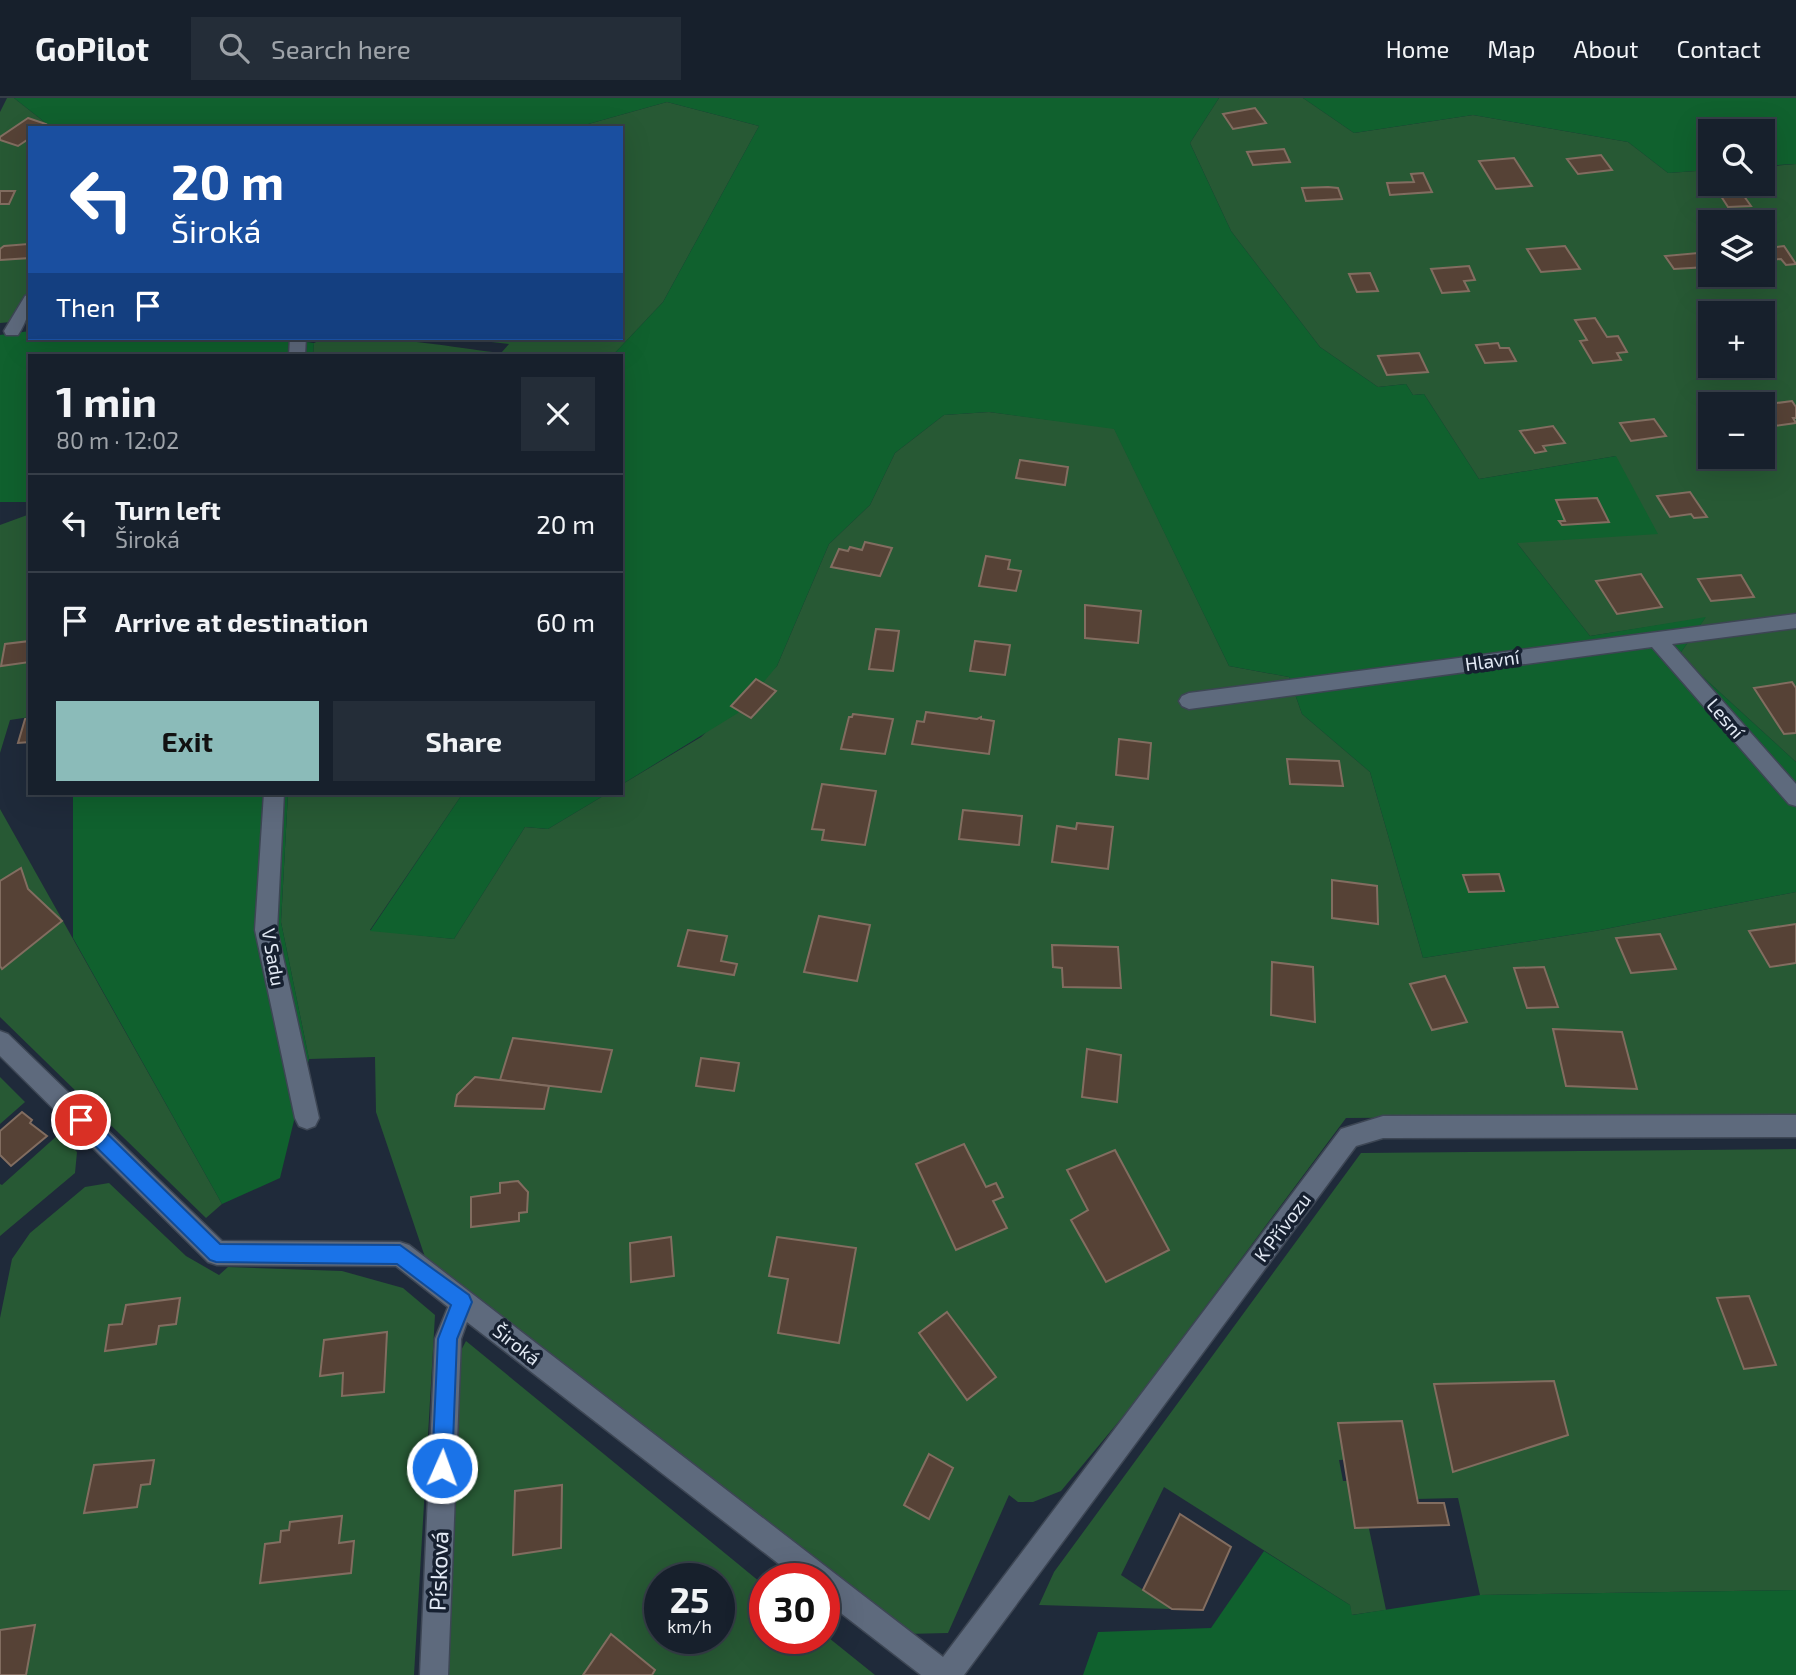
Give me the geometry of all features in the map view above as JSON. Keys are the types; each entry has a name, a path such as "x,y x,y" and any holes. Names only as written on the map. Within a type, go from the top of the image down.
{"street":[{"path":"6,332 28,302"},
{"path":"6,332 28,329"},
{"name":"Hlavní","path":"1188,701 1796,621"},
{"name":"Lesní","path":"1656,639 1796,798"},
{"name":"V Sadu","path":"274,795 266,930 307,1118"},
{"name":"Široká","path":"0,1041 216,1253 400,1254 800,1563"},
{"name":"K Přívozu","path":"945,1675 1349,1138 1383,1128 1796,1126"},
{"name":"Písková","path":"434,1675 448,1339 462,1302"},
{"path":"840,1595 945,1675"}],"green space":[{"path":"7,98 14,98 49,126 28,126 28,291 11,322 0,323 0,112"},
{"path":"14,98 1219,98 1190,143 1231,231 1320,347 1378,387 1406,384 1413,395 1424,394 1479,479 1616,456 1658,534 1517,543 1590,636 1706,617 1679,655 1796,762 1796,892 1595,931 1423,958 1370,772 1302,714 1289,677 1229,666 1114,429 989,412 944,415 895,453 870,505 829,544 777,666 738,713 623,784 623,354 614,354 663,302 759,126 667,102 581,126 49,126"},
{"path":"1219,98 1303,98 1354,133 1473,115 1628,142 1668,173 1698,171 1698,196 1775,196 1775,166 1796,164 1796,762 1679,655 1705,618 1590,636 1517,543 1616,456 1479,479 1424,394 1413,395 1406,384 1378,387 1320,347 1231,231 1190,143"},
{"path":"1303,98 1796,98 1796,164 1775,165 1775,119 1698,119 1698,171 1668,173 1628,142 1473,115 1354,133"},
{"path":"667,102 759,126 663,302 614,354 313,354 314,343 325,340 404,340 501,353 509,344 474,340 623,340 623,126 581,126"},
{"path":"28,331 28,340 294,340 314,343 313,354 28,354 28,502 0,502 0,335"},
{"path":"989,412 1114,428 1229,666 1289,677 1302,714 1370,772 1423,958 1595,931 1796,892 1796,1115 1346,1118 1130,1408 1061,1491 1033,1502 1018,1502 1009,1495 948,1633 906,1634 840,1583 840,1563 814,1563 617,1410 502,1316 426,1260 376,1112 375,1057 309,1059 281,922 288,795 462,795 370,930 454,939 525,827 548,829 605,795 623,795 623,784 701,737 777,666 829,544 870,505 895,453 944,415"},
{"path":"28,515 28,717 10,720 0,753 0,525"},
{"path":"73,795 288,795 281,922 309,1059 280,1178 222,1204 73,938"},
{"path":"462,795 605,795 548,829 525,827 454,939 370,931"},
{"path":"0,809 222,1204 206,1218 0,1017"},
{"path":"0,1077 25,1102 0,1124"},
{"path":"59,1134 77,1152 75,1173 0,1236 0,1184"},
{"path":"1796,1149 1796,1590 1480,1595 1458,1498 1416,1499 1407,1457 1339,1460 1343,1481 1359,1481 1386,1610 1351,1615 1350,1605 1164,1487 1121,1575 1172,1609 1039,1605 1054,1572 1361,1153"},
{"path":"109,1183 186,1256 219,1275 228,1267 342,1271 403,1288 435,1315 414,1675 0,1675 0,1318 12,1259 30,1233 85,1187"},
{"path":"466,1341 749,1573 749,1654 840,1654 840,1647 875,1675 441,1675 457,1358"},
{"path":"1264,1551 1350,1605 1352,1615 1480,1595 1796,1590 1796,1675 1083,1675 1098,1632 1211,1628"}],"building":[{"path":"1255,108 1266,123 1233,129 1223,114"},
{"path":"28,118 46,124 28,126 28,139 18,146 0,140 0,137"},
{"path":"1284,149 1290,162 1253,165 1247,152"},
{"path":"1601,155 1612,170 1578,174 1567,159"},
{"path":"1514,158 1532,186 1496,189 1479,161"},
{"path":"1423,173 1432,192 1390,195 1387,183 1414,182 1411,174"},
{"path":"1302,188 1338,188 1342,199 1306,201"},
{"path":"0,191 15,191 9,204 0,204"},
{"path":"1721,196 1744,196 1751,206 1728,207"},
{"path":"28,244 28,258 0,260 0,249 4,246"},
{"path":"1565,246 1580,269 1541,272 1527,249"},
{"path":"1784,246 1796,264 1786,265 1781,259 1775,260 1775,247"},
{"path":"1698,253 1698,268 1674,269 1665,256"},
{"path":"1469,266 1475,280 1464,281 1469,291 1442,293 1431,269"},
{"path":"1370,273 1378,291 1357,292 1349,274"},
{"path":"1595,318 1607,337 1618,336 1627,352 1617,353 1621,360 1593,363 1580,341 1587,340 1575,320"},
{"path":"1498,343 1500,348 1509,348 1516,361 1485,363 1476,345"},
{"path":"1419,353 1428,372 1387,375 1378,356"},
{"path":"1792,401 1796,407 1796,418 1793,418 1796,423 1775,426 1775,403"},
{"path":"1654,419 1666,436 1631,441 1620,423"},
{"path":"1553,426 1565,443 1543,446 1546,451 1535,453 1520,431"},
{"path":"1020,460 1068,467 1065,485 1016,478"},
{"path":"1690,492 1707,517 1694,518 1691,514 1670,517 1657,496"},
{"path":"1597,498 1609,522 1562,525 1559,521 1565,521 1556,500"},
{"path":"865,542 892,548 880,576 831,567 839,549 848,551 850,547 862,550"},
{"path":"986,556 1010,560 1008,569 1021,571 1016,591 979,586"},
{"path":"1641,574 1662,607 1617,614 1596,581"},
{"path":"1741,575 1754,597 1711,601 1698,579"},
{"path":"1085,605 1141,611 1138,643 1085,638"},
{"path":"876,629 899,631 893,671 869,669"},
{"path":"28,641 28,662 1,666 5,644"},
{"path":"975,641 1010,645 1005,675 970,671"},
{"path":"756,679 776,691 751,718 731,706"},
{"path":"1792,682 1796,688 1796,733 1784,734 1754,688"},
{"path":"926,712 977,719 981,717 994,721 989,754 912,744 917,721 924,722"},
{"path":"853,714 893,719 885,754 841,749 849,717"},
{"path":"28,718 28,742 18,743 25,719"},
{"path":"1119,739 1151,743 1148,779 1116,775"},
{"path":"1287,759 1339,761 1343,786 1290,784"},
{"path":"822,784 876,791 865,845 822,840 824,830 812,829"},
{"path":"963,810 1022,816 1019,845 959,839"},
{"path":"1077,823 1113,827 1108,869 1052,862 1057,826 1076,829"},
{"path":"21,868 28,889 62,921 2,969 0,881"},
{"path":"1499,874 1504,891 1469,892 1463,875"},
{"path":"1332,880 1377,886 1378,924 1332,918"},
{"path":"819,916 870,925 857,981 804,972"},
{"path":"1796,924 1796,963 1770,967 1749,931"},
{"path":"688,930 727,936 721,961 737,964 734,975 678,966"},
{"path":"1660,934 1676,969 1631,973 1616,938"},
{"path":"1052,945 1118,947 1121,988 1063,987 1062,968 1053,967"},
{"path":"1272,962 1313,967 1315,1022 1271,1015"},
{"path":"1544,967 1558,1007 1527,1008 1514,968"},
{"path":"1445,976 1467,1022 1432,1030 1410,984"},
{"path":"1553,1029 1622,1032 1637,1089 1566,1086"},
{"path":"513,1038 612,1050 601,1092 500,1080"},
{"path":"1087,1049 1121,1055 1117,1102 1082,1097"},
{"path":"701,1058 739,1063 734,1091 696,1086"},
{"path":"475,1077 549,1086 544,1109 455,1106 457,1095"},
{"path":"22,1112 32,1120 30,1123 47,1136 11,1166 0,1155 0,1131"},
{"path":"964,1144 986,1187 996,1183 1003,1197 993,1201 1007,1228 956,1250 916,1164"},
{"path":"1115,1150 1169,1250 1106,1282 1071,1220 1088,1210 1067,1170"},
{"path":"518,1181 528,1192 527,1212 519,1213 519,1221 471,1227 471,1197 500,1193 500,1183"},
{"path":"671,1237 674,1276 631,1282 630,1243"},
{"path":"777,1237 856,1248 839,1343 778,1333 788,1279 769,1276"},
{"path":"1749,1296 1776,1365 1744,1369 1717,1298"},
{"path":"180,1298 176,1324 159,1326 156,1344 105,1351 109,1325 122,1324 126,1305"},
{"path":"947,1312 996,1377 967,1400 919,1333"},
{"path":"387,1332 384,1392 342,1396 343,1373 320,1376 324,1340"},
{"path":"1554,1381 1568,1435 1453,1472 1434,1384"},
{"path":"1402,1421 1418,1503 1444,1503 1449,1525 1355,1528 1338,1423"},
{"path":"929,1454 953,1468 929,1519 904,1505"},
{"path":"154,1460 150,1484 141,1485 137,1507 84,1513 94,1465"},
{"path":"562,1485 561,1548 513,1555 515,1491"},
{"path":"1180,1514 1231,1547 1203,1610 1172,1609 1143,1590"},
{"path":"342,1516 339,1543 354,1541 351,1573 260,1583 265,1544 280,1542 281,1531 289,1530 290,1522"},
{"path":"35,1625 26,1675 0,1675 0,1630"},
{"path":"611,1634 655,1670 652,1675 583,1675"}],"route":[{"path":"81,1120 216,1253 400,1254 462,1302 448,1339 442,1468"}]}
